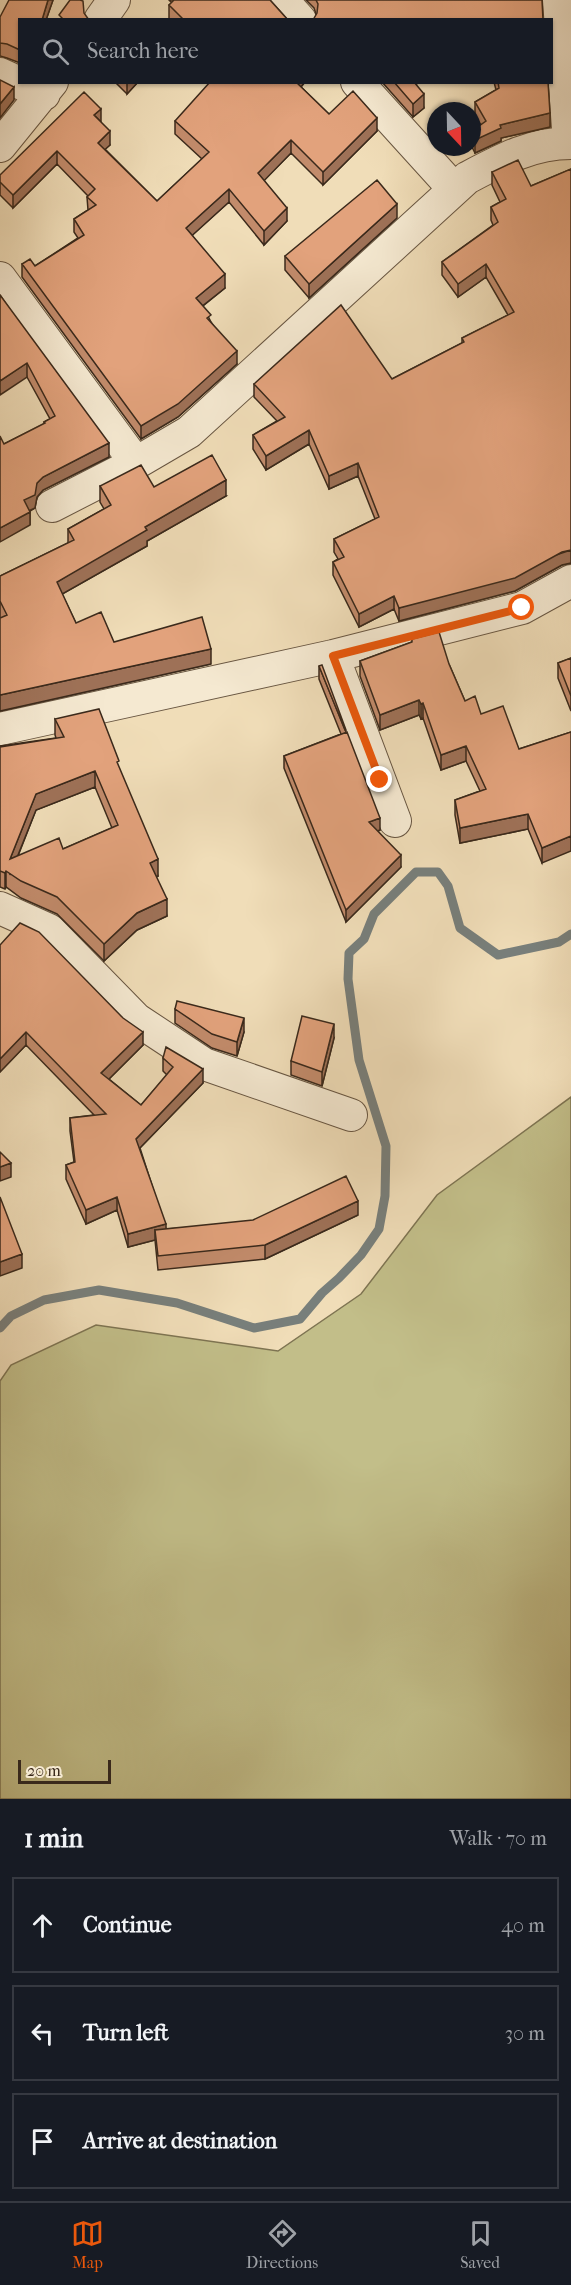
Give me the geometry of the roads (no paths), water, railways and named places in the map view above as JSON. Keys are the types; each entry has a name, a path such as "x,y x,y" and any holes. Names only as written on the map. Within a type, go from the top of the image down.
{"street":[{"path":"101,18 114,0"},
{"path":"282,0 298,18"},
{"path":"52,506 136,463 189,432 467,178 512,154 542,145 570,143 559,0"},
{"path":"0,74 18,79"},
{"path":"359,84 454,189"},
{"path":"0,146 48,88"},
{"path":"0,278 136,463"},
{"path":"0,729 333,656 522,608 571,580"},
{"path":"333,656 395,821"},
{"path":"0,908 49,930 136,1019 204,1064 351,1115"}],"waterway":[{"path":"0,1328 11,1316 44,1300 99,1290 177,1303 254,1328 300,1319 322,1293 361,1255 379,1229 385,1196 386,1146 359,1060 348,979 349,953 364,939 374,914 416,872 438,872 448,886 460,928 498,955 559,942 571,934"}]}
